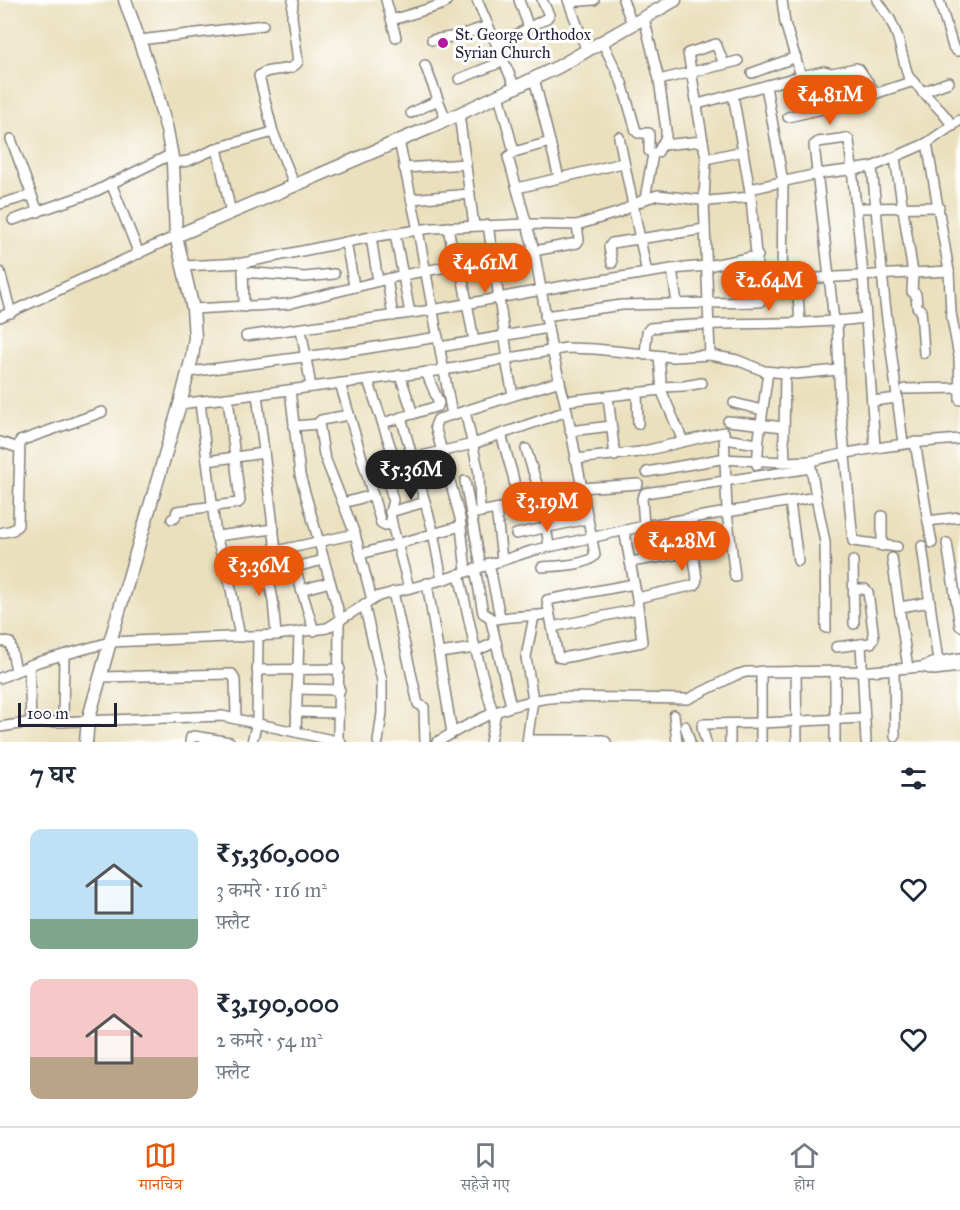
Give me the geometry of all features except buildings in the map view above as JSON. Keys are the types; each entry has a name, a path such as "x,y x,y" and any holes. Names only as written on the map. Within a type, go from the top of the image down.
{"main road":[{"path":"86,742 88,721 189,372 195,337 193,309 176,236 172,158 162,108 125,0"},
{"path":"176,236 459,114 558,67 675,0"}],"street":[{"path":"292,0 298,62 293,68 265,72 259,76 273,132 295,186"},
{"path":"386,0 396,37"},
{"path":"392,20 444,4 447,0"},
{"path":"477,0 516,87"},
{"path":"519,0 529,28"},
{"path":"497,45 549,16 542,0"},
{"path":"586,49 569,1 594,0"},
{"path":"623,0 632,24"},
{"path":"782,0 785,23 801,76"},
{"path":"243,268 346,242 418,230 488,225 577,225 633,207 645,199 658,195 704,200 751,193 817,174 872,167 895,158 927,143 956,123 911,82 905,71 893,26 877,0"},
{"path":"939,0 953,47 960,51"},
{"path":"644,18 659,80 666,130 662,145 657,154 653,154"},
{"path":"140,40 262,25"},
{"path":"432,40 457,36 488,26"},
{"path":"602,41 622,83 636,131 649,133 649,152 653,154"},
{"path":"710,355 704,200 706,159 689,52 715,44 718,46 724,64"},
{"path":"752,73 796,57"},
{"path":"459,79 504,61"},
{"path":"659,80 738,61"},
{"path":"425,65 446,120"},
{"path":"698,104 801,76 824,71 832,74 858,69 876,94"},
{"path":"534,78 560,178"},
{"path":"788,117 876,94 911,82"},
{"path":"922,92 949,82"},
{"path":"766,86 783,182 782,294"},
{"path":"499,95 514,152"},
{"path":"545,316 622,305 760,302 751,193 733,95"},
{"path":"411,113 438,100"},
{"path":"459,114 474,226"},
{"path":"13,220 76,199 172,158 188,161 217,148 273,132"},
{"path":"619,137 647,273"},
{"path":"875,447 857,208 849,140 845,138 816,143 817,174 835,321 841,418 853,541 897,547"},
{"path":"11,139 38,213"},
{"path":"399,141 452,415"},
{"path":"662,145 703,141"},
{"path":"542,567 573,564 594,558 595,555 566,406 545,316 534,250 508,157 514,152 550,142"},
{"path":"927,143 949,271 955,281 951,313 959,357 960,400"},
{"path":"217,148 231,213"},
{"path":"706,159 743,151"},
{"path":"645,199 653,154"},
{"path":"895,158 913,273 912,292 916,294 917,307 921,310 924,353"},
{"path":"517,188 623,163"},
{"path":"404,168 466,164"},
{"path":"872,167 885,303 903,443"},
{"path":"111,183 139,254"},
{"path":"0,204 31,195"},
{"path":"411,199 470,195"},
{"path":"857,208 939,207"},
{"path":"488,225 513,395"},
{"path":"193,309 288,304 403,275 577,243 579,240 577,225"},
{"path":"448,227 468,303 474,341"},
{"path":"612,263 610,243 705,229"},
{"path":"395,234 410,313"},
{"path":"0,317 176,236"},
{"path":"371,237 393,316"},
{"path":"346,242 354,286"},
{"path":"246,336 432,310 541,290 672,269 707,266 758,256"},
{"path":"183,266 243,268 298,276 334,274"},
{"path":"243,268 244,307"},
{"path":"672,269 677,303"},
{"path":"800,323 797,281 800,279 949,271"},
{"path":"0,272 11,313"},
{"path":"865,306 885,303"},
{"path":"645,355 649,328 710,324 800,323 865,318"},
{"path":"189,372 439,342 474,341 548,328"},
{"path":"300,329 310,387"},
{"path":"180,404 444,370 552,350 580,348 659,356 710,355 737,360 768,372 796,375 838,370"},
{"path":"659,356 661,388 682,441"},
{"path":"383,423 439,405 426,372"},
{"path":"757,476 758,444 768,372"},
{"path":"785,462 786,373"},
{"path":"400,375 413,414"},
{"path":"369,380 399,472"},
{"path":"512,706 496,642 495,619 474,568 461,526 435,423 438,419 560,381"},
{"path":"340,383 382,524 392,524"},
{"path":"409,588 392,524 390,512 393,500 387,477 414,462 442,451 501,434 566,406 608,396 702,383"},
{"path":"905,389 960,388"},
{"path":"0,727 31,723 222,716 340,742 340,620 300,475 290,390"},
{"path":"637,393 638,424"},
{"path":"257,394 276,551"},
{"path":"608,396 615,456"},
{"path":"172,519 175,518 177,511 240,503 228,398"},
{"path":"872,401 898,398"},
{"path":"200,402 216,536 230,584 240,637"},
{"path":"734,403 762,410"},
{"path":"465,411 480,473 474,568 475,649 495,712 490,742"},
{"path":"0,533 13,530 17,527 19,520 19,448 22,440 102,412"},
{"path":"294,426 319,423 321,420 349,415"},
{"path":"401,417 433,533 442,580"},
{"path":"728,421 784,427"},
{"path":"319,423 324,455 361,554 382,681 382,713 378,742"},
{"path":"570,431 611,426"},
{"path":"575,459 640,452 722,431 725,433 728,512 735,577"},
{"path":"501,434 518,504"},
{"path":"725,439 758,444"},
{"path":"644,526 642,498 644,493 757,476 811,464 846,452 875,447 960,439"},
{"path":"0,442 19,448"},
{"path":"915,442 928,521 930,602 938,661"},
{"path":"526,449 542,500 549,546"},
{"path":"207,461 264,453"},
{"path":"647,472 726,459 811,464"},
{"path":"811,464 825,542 825,628"},
{"path":"465,481 476,513"},
{"path":"476,513 542,500 581,488 638,484"},
{"path":"343,503 373,495"},
{"path":"0,678 30,665 110,642 299,634 314,631 327,628 368,602 393,592 442,580 502,559 549,546 644,526 816,497"},
{"path":"390,512 425,502"},
{"path":"790,502 798,561"},
{"path":"496,509 502,559"},
{"path":"882,516 882,546"},
{"path":"928,521 960,517"},
{"path":"516,534 587,519"},
{"path":"637,597 695,585 697,579 688,519"},
{"path":"361,554 461,526"},
{"path":"216,536 274,529"},
{"path":"624,530 637,597 642,639 639,643 558,657 547,600 634,584"},
{"path":"239,562 276,551 355,534"},
{"path":"947,543 960,626"},
{"path":"289,548 314,631"},
{"path":"630,562 693,552"},
{"path":"264,555 273,600 276,635"},
{"path":"892,558 908,668"},
{"path":"295,567 324,560"},
{"path":"853,561 854,624"},
{"path":"474,568 483,613 495,619 514,615 549,614"},
{"path":"302,590 330,582"},
{"path":"427,584 452,733"},
{"path":"836,646 873,641 868,592 865,589 854,589"},
{"path":"393,592 418,704 425,708 425,742"},
{"path":"900,607 930,602"},
{"path":"552,627 638,609"},
{"path":"534,616 526,657 533,700 527,741 603,740 606,742"},
{"path":"296,732 299,634"},
{"path":"252,742 256,722 258,636"},
{"path":"0,641 10,643 16,670"},
{"path":"439,653 475,649 496,642"},
{"path":"861,644 866,742"},
{"path":"63,722 64,655"},
{"path":"437,742 495,712 533,700 562,697 688,699 736,675 761,671 894,669 922,667 938,661 960,658"},
{"path":"30,665 31,723"},
{"path":"922,667 934,670 960,667"},
{"path":"257,670 340,669"},
{"path":"894,669 895,737"},
{"path":"761,671 761,742"},
{"path":"796,671 797,742"},
{"path":"835,671 835,742"},
{"path":"101,677 232,674 235,680 236,718"},
{"path":"297,689 340,690"},
{"path":"297,712 339,713"},
{"path":"674,715 677,742"},
{"path":"685,726 691,742 705,740 702,724 864,718"},
{"path":"730,724 730,742"},
{"path":"190,742 191,737 194,736 230,742"}],"place":[{"name":"St. George Orthodox Syrian Church","path":"443,43"}]}
